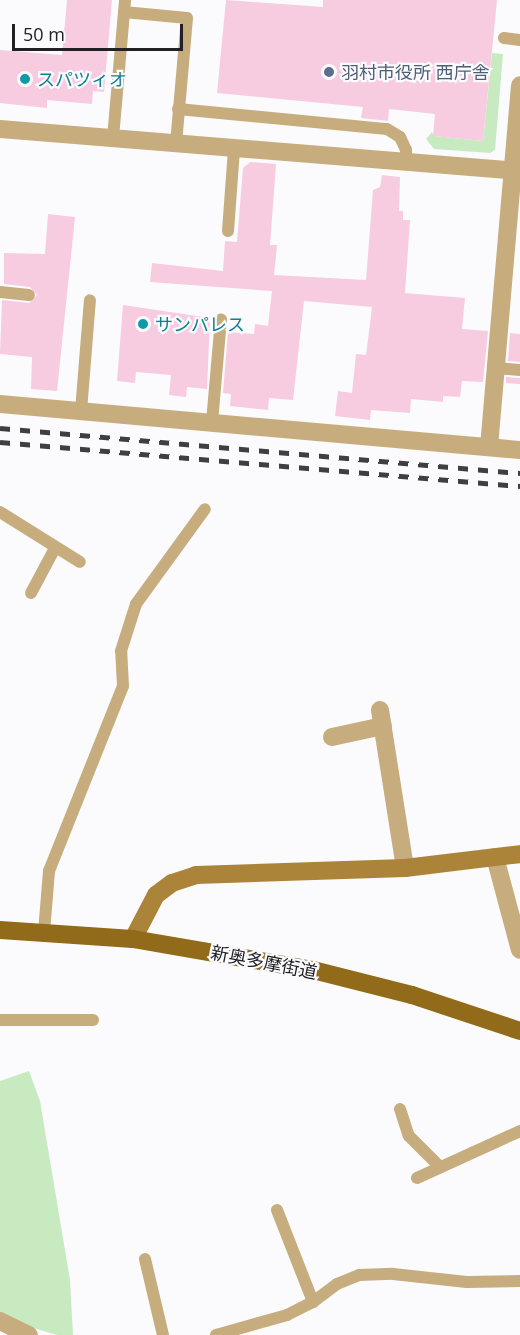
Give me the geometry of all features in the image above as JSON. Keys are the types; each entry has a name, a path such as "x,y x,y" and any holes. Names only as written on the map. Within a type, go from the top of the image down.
{"main road":[{"name":"新奥多摩街道","path":"0,930 133,939 314,970 412,995 520,1031"}],"street":[{"path":"489,447 496,368 511,291 520,85"},
{"path":"0,129 516,171"},
{"path":"0,404 520,450"},
{"path":"332,737 381,718 405,868"},
{"path":"133,939 156,895 172,883 196,875 405,868 520,854"},
{"path":"495,857 520,950"},
{"path":"0,1321 29,1335"}],"lane":[{"path":"112,138 125,6 187,18 176,144"},
{"path":"504,38 520,40"},
{"path":"178,110 387,129 400,137 406,150 406,163"},
{"path":"228,231 234,149"},
{"path":"0,292 29,295"},
{"path":"81,411 90,300"},
{"path":"212,422 221,319"},
{"path":"496,368 520,370"},
{"path":"44,932 50,871 123,686 121,651 136,604 205,509"},
{"path":"0,512 55,549 80,562"},
{"path":"31,593 55,549"},
{"path":"0,1020 93,1020"},
{"path":"400,1109 409,1136 440,1167"},
{"path":"417,1179 520,1131"},
{"path":"277,1210 313,1302"},
{"path":"145,1259 163,1335"},
{"path":"216,1335 287,1314 313,1302 337,1284 359,1275 393,1274 467,1282 520,1281"}],"green space":[{"path":"492,53 503,54 495,150 490,153 434,149 426,139 432,132 434,136 483,141"},
{"path":"29,1071 40,1101 70,1280 73,1335 57,1335 0,1318 0,1081"}],"building":[{"path":"67,0 112,0 104,92 93,91 92,104 47,100 47,108 0,103 0,50 62,55"},
{"name":"羽村市役所 西庁舎","path":"226,0 323,7 323,0 497,0 483,141 433,136 435,114 389,109 388,121 361,118 363,107 217,93"},
{"path":"250,162 276,164 270,245 277,245 274,275 366,280 373,190 380,187 382,175 400,177 399,211 403,211 403,220 410,220 405,293 465,298 462,329 488,331 483,382 462,381 460,397 443,396 443,402 411,399 410,413 371,410 370,420 335,416 338,391 352,393 356,354 366,355 372,307 304,301 293,400 269,398 268,410 230,406 231,394 223,393 228,332 254,334 255,324 268,326 272,291 150,282 152,263 223,271 225,241 237,242 243,168"},
{"path":"48,214 75,217 57,391 31,389 32,357 0,354 2,300 29,303 37,295 30,287 4,284 4,253 45,254"},
{"path":"123,305 210,318 207,389 187,387 186,397 169,395 171,375 136,372 135,383 117,381"},
{"path":"510,333 520,334 520,362 508,361"},
{"path":"506,377 520,378 520,384 506,383"}],"railway":[{"path":"0,428 520,473"},
{"path":"0,442 520,486"}],"place":[{"name":"羽村市役所 西庁舎","path":"329,72"},
{"name":"スパツィオ","path":"25,79"},
{"name":"サンパレス","path":"143,324"}]}
